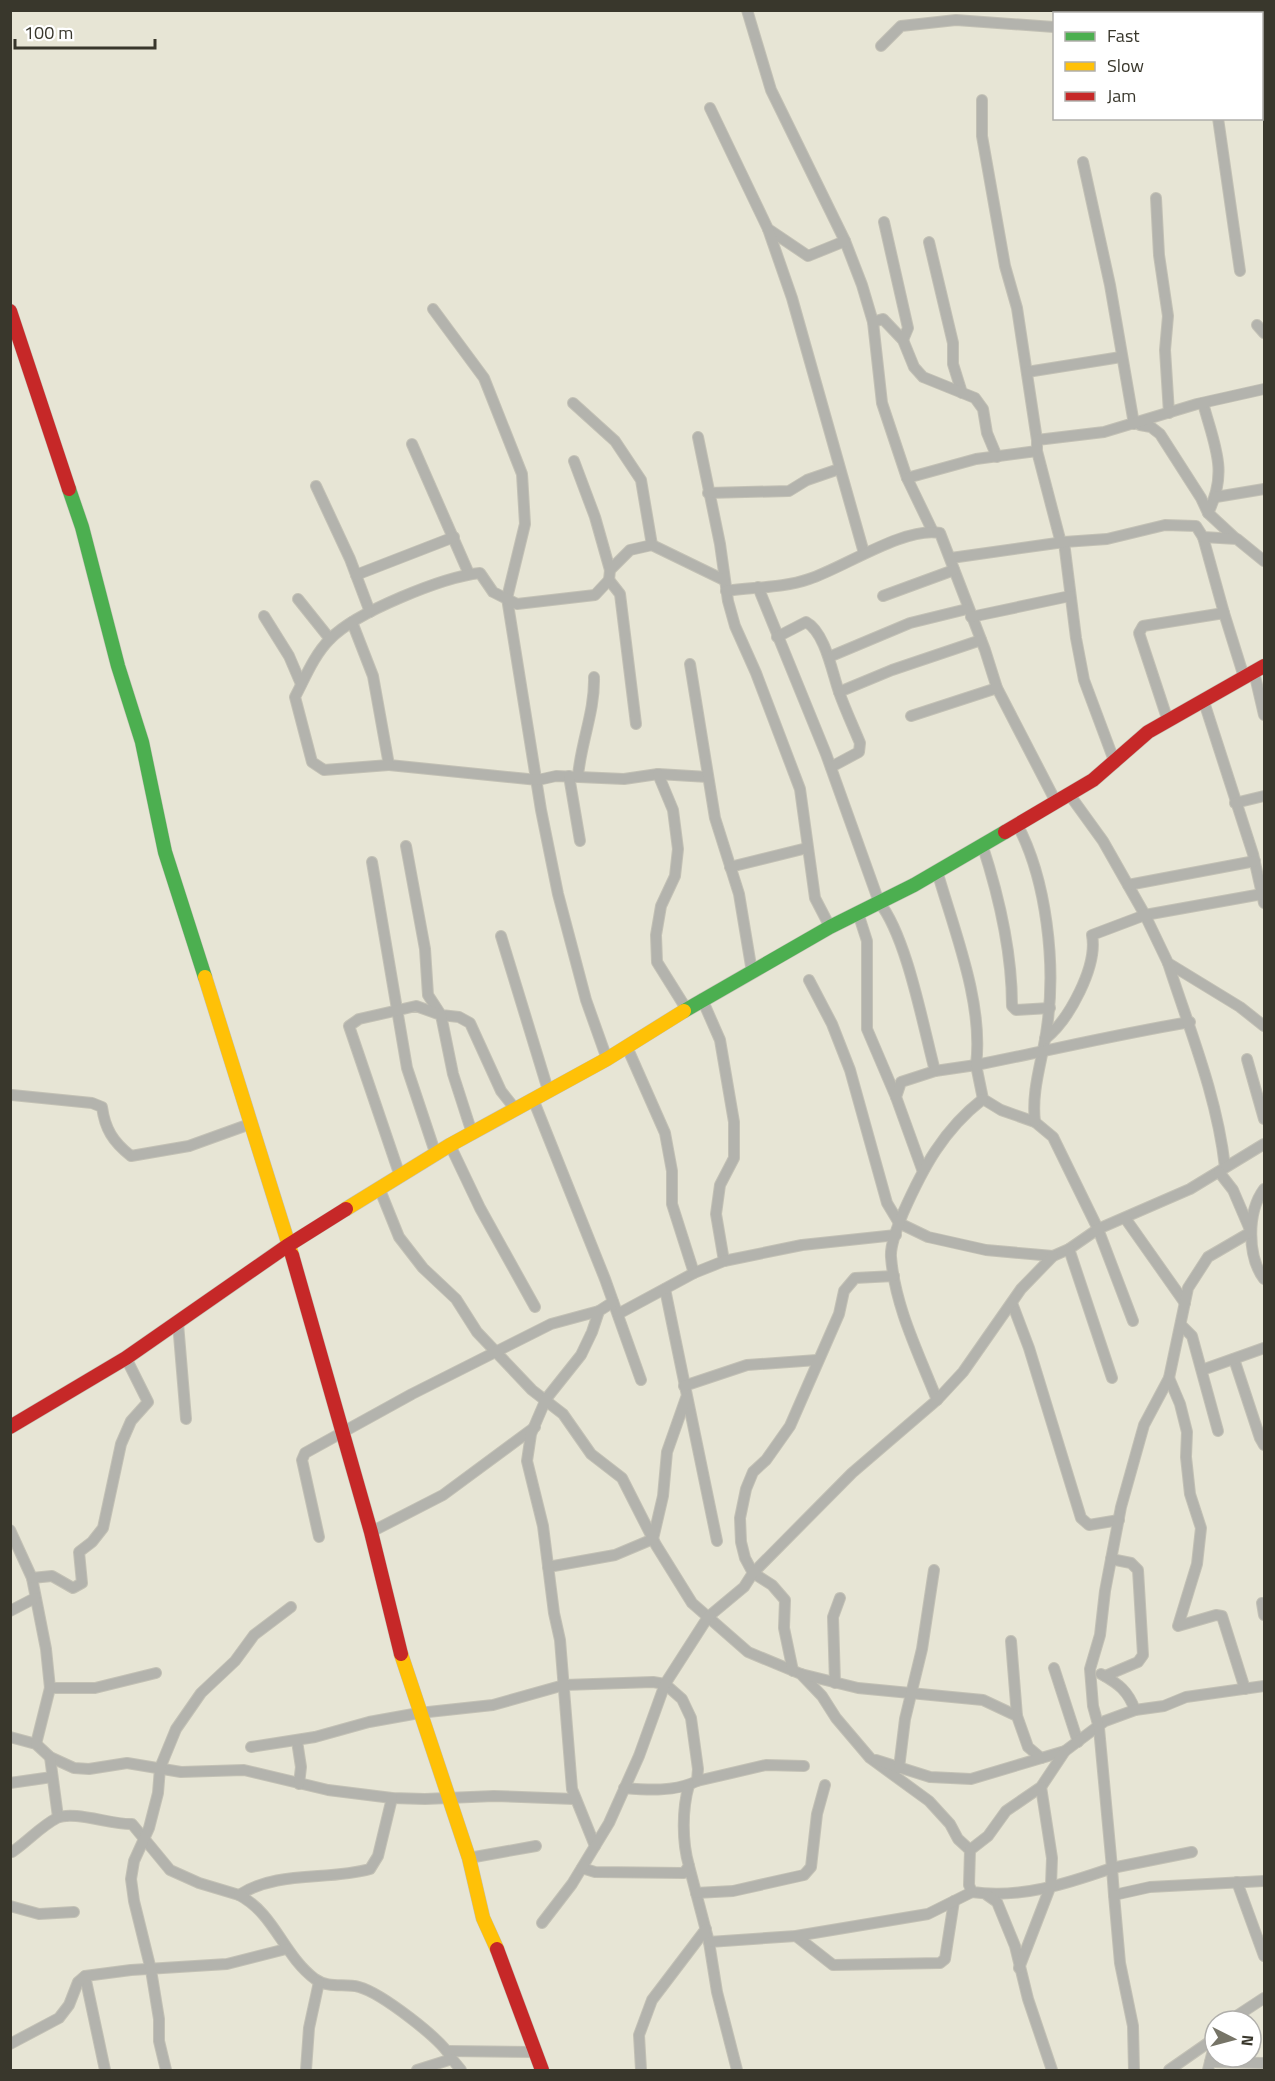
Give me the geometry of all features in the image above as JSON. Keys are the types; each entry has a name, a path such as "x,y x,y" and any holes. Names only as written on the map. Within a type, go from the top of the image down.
{"street":[{"path":"747,10 771,90 845,241 873,322 882,403 907,478 933,532"},
{"path":"880,46 901,26 956,20 1053,27"},
{"path":"982,100 982,136 1005,266 1017,308 1037,446 1062,543 1084,680 1115,763"},
{"path":"710,108 768,229 792,298 864,553"},
{"path":"1218,120 1240,271"},
{"path":"1083,162 1110,285 1134,424"},
{"path":"1156,198 1159,255 1168,316 1165,350 1169,413"},
{"path":"884,222 908,328 903,340"},
{"path":"768,229 808,256 845,241"},
{"path":"930,242 953,343 953,364 962,393"},
{"path":"433,309 484,378 522,474 525,524 507,598 538,780 540,810 558,894 586,1000 607,1059"},
{"path":"10,311 44,421 82,527 117,666 142,742 165,852 250,1124 265,1161 341,1434 371,1532 390,1618 419,1713 469,1858 483,1918 508,1975 542,2070"},
{"path":"873,322 882,320 903,340 914,367 923,377 975,398 983,409 987,433 997,457"},
{"path":"1028,372 1121,357"},
{"path":"907,478 976,459 997,457 1104,432 1203,403 1264,389"},
{"path":"573,403 615,441 641,480 652,545"},
{"path":"1203,403 1219,455 1220,470 1216,496 1208,513"},
{"path":"1134,424 1151,427 1160,434 1201,498 1208,513 1237,539 1259,549 1264,561"},
{"path":"698,437 720,544 725,586 735,626 756,673 800,789 815,898 830,927"},
{"path":"412,444 469,574"},
{"path":"574,461 595,517 610,575 620,594 636,724"},
{"path":"708,493 789,491 807,480 839,469"},
{"path":"316,486 356,574 370,612"},
{"path":"1216,496 1264,489"},
{"path":"951,558 1107,539 1165,525 1196,525 1203,537 1224,613 1254,672 1264,715"},
{"path":"708,777 658,774 624,779 573,776 538,780 389,765 324,770 312,762 295,697 330,639 351,622 370,612 469,574 480,573 493,592 517,604 595,595 630,550 652,545 725,586 758,587 807,580 864,553 933,532 940,533 951,558 997,688 1056,802"},
{"path":"356,574 454,537"},
{"path":"1203,537 1237,539"},
{"path":"883,596 954,570"},
{"path":"758,587 831,767 879,902 891,917 935,1071"},
{"path":"829,657 910,623 1070,596"},
{"path":"298,599 330,639"},
{"path":"1168,721 1139,633 1143,626 1224,613"},
{"path":"264,616 289,656 302,684"},
{"path":"351,622 373,676 389,765"},
{"path":"777,637 806,622 811,625 829,657 839,692 860,743 859,752 831,767"},
{"path":"839,692 891,670 981,640"},
{"path":"690,664 715,818 739,894 752,972"},
{"path":"10,1427 126,1359 288,1246 380,1191 450,1145 607,1059 702,999 830,927 937,871 1056,802 1115,763 1148,732 1254,672"},
{"path":"580,841 573,776 595,698 594,677"},
{"path":"911,716 997,688"},
{"path":"1046,1038 1055,1031 1087,978 1094,946 1092,935 1144,915 1263,898 1255,861 1204,702"},
{"path":"658,774 673,810 678,849 675,876 661,906 656,935 657,962 687,1010"},
{"path":"1069,794 1103,841 1168,963 1190,1022 1220,1132 1222,1170 1251,1232 1257,1269 1264,1279"},
{"path":"1236,803 1264,796"},
{"path":"1017,824 1027,842 1044,909 1051,965 1050,1008 1036,1085 1035,1122"},
{"path":"982,844 999,898 1012,985 1012,1006 1017,1010 1050,1008"},
{"path":"406,846 425,949 428,995 441,1015 453,1074 472,1133"},
{"path":"730,867 807,848"},
{"path":"1128,885 1255,861"},
{"path":"372,862 407,1068 436,1155"},
{"path":"937,871 967,977 978,1045 976,1065 983,1099 1001,1110 1035,1122 1053,1137 1098,1229 1133,1321"},
{"path":"858,913 867,941 867,1029 896,1097 922,1169"},
{"path":"501,936 548,1090"},
{"path":"1168,963 1240,1007 1264,1026"},
{"path":"809,980 850,1070 888,1203 899,1223 928,1237 986,1250 1053,1256"},
{"path":"702,999 720,1040 734,1122 734,1158 720,1185 716,1214 724,1261"},
{"path":"400,1176 349,1026 359,1019 416,1006 441,1015 459,1017 470,1023 501,1091 516,1110"},
{"path":"896,1097 901,1082 935,1071 1042,1052 1104,1036 1190,1022"},
{"path":"627,1047 665,1133 672,1171 672,1204 694,1273"},
{"path":"1247,1059 1264,1119"},
{"path":"12,1095 92,1103 102,1107 104,1122 115,1144 131,1156 189,1146 250,1124"},
{"path":"533,1099 618,1314 641,1380"},
{"path":"937,1400 903,1315 891,1254 899,1223 922,1169 949,1132 983,1099"},
{"path":"542,1923 582,1868 609,1823 639,1756 665,1684 708,1617 744,1587 753,1573 847,1477 937,1400 963,1372 1021,1289 1053,1256 1069,1250 1098,1229 1190,1189 1264,1144"},
{"path":"450,1145 480,1208 535,1307"},
{"path":"1251,1232 1256,1201 1264,1189"},
{"path":"380,1191 399,1237 435,1282 456,1299 477,1332 497,1350 532,1390 563,1414 591,1454 622,1478 653,1539 692,1602 748,1652 797,1673 835,1683 858,1688 983,1700 1017,1716"},
{"path":"1125,1218 1185,1303"},
{"path":"1134,2070 1133,2026 1120,1963 1099,1728 1093,1706 1090,1669 1100,1635 1119,1520 1144,1425 1169,1378 1188,1288 1208,1257 1251,1232"},
{"path":"618,1314 694,1273 724,1261 802,1245 896,1235"},
{"path":"1069,1250 1112,1378"},
{"path":"894,1276 855,1278 844,1291 839,1314 790,1426 766,1460 753,1472 746,1489 740,1518 741,1542 753,1573 772,1585 785,1600 784,1628 797,1673 822,1696 836,1718 870,1758 929,1802 950,1824 958,1839 970,1850 969,1885 972,1892"},
{"path":"665,1289 717,1541"},
{"path":"319,1538 302,1460 305,1453 497,1350 551,1324 599,1311 613,1302"},
{"path":"1012,1303 1029,1348 1081,1518 1089,1525 1119,1520"},
{"path":"595,1846 574,1799 564,1685 543,1526 527,1461 528,1444 546,1399 581,1355 599,1311"},
{"path":"178,1323 186,1419"},
{"path":"1181,1325 1192,1336 1218,1431"},
{"path":"1202,1370 1264,1348"},
{"path":"32,1578 52,1576 73,1588 82,1583 80,1552 103,1528 121,1444 130,1421 148,1402 126,1359"},
{"path":"1234,1359 1264,1445"},
{"path":"684,1386 747,1365 817,1360"},
{"path":"1169,1378 1180,1404 1187,1432 1186,1457 1190,1494 1201,1528 1197,1564 1178,1626 1216,1615 1222,1616 1245,1689"},
{"path":"653,1539 663,1496 667,1452 687,1398"},
{"path":"371,1532 443,1494 535,1426"},
{"path":"10,1530 32,1578 46,1649 50,1688 36,1744"},
{"path":"548,1567 615,1555 653,1539"},
{"path":"1105,1676 1138,1662 1143,1655 1138,1570 1131,1563 1111,1559"},
{"path":"899,1768 905,1719 922,1648 934,1570"},
{"path":"10,1611 35,1598"},
{"path":"835,1683 833,1617 840,1598"},
{"path":"166,2070 159,2041 159,2019 152,1970 131,1879 143,1838 153,1815 160,1768 176,1729 201,1693 235,1661 254,1635 291,1607"},
{"path":"1011,1641 1017,1716 1028,1748 1041,1758"},
{"path":"1054,1668 1078,1742"},
{"path":"1090,1669 1119,1684 1130,1695 1135,1710"},
{"path":"50,1688 95,1688 156,1673"},
{"path":"251,1747 297,1741 369,1722 419,1713 493,1705 564,1685 614,1681 665,1684 682,1699 691,1718 698,1769 685,1799 685,1842 689,1866 710,1942 717,1992 737,2070"},
{"path":"870,1758 930,1777 971,1779 1015,1768 1065,1751 1099,1728 1105,1721 1135,1710 1164,1706 1186,1697 1264,1686"},
{"path":"10,1737 36,1744 50,1757 74,1768 89,1770 127,1763 181,1772 244,1770 298,1784 392,1798 426,1800 448,1797 574,1799"},
{"path":"297,1741 301,1767 298,1784"},
{"path":"970,1850 988,1836 1006,1811 1041,1787 1065,1751"},
{"path":"50,1757 58,1817"},
{"path":"624,1788 659,1789 766,1765 804,1766"},
{"path":"10,1782 52,1777"},
{"path":"696,1893 733,1891 804,1875 811,1867 817,1814 825,1785"},
{"path":"1019,1968 1051,1885 1052,1858 1041,1787"},
{"path":"239,1895 253,1888 285,1879 370,1869 378,1856 392,1798"},
{"path":"12,1852 58,1817 73,1815 116,1825 132,1824 170,1870 199,1883 239,1895 256,1906 273,1924 286,1949 319,1982 337,1987 358,1987 376,1994 428,2032 461,2070"},
{"path":"469,1858 536,1846"},
{"path":"710,1942 796,1936 928,1914 972,1892 1026,1893 1051,1885 1080,1880 1112,1868 1192,1852"},
{"path":"582,1868 595,1872 684,1873 689,1866"},
{"path":"1114,1895 1150,1887 1264,1881"},
{"path":"1237,1882 1264,1956"},
{"path":"987,1894 997,1902 1016,1946 1019,1968 1052,2070"},
{"path":"796,1936 833,1965 940,1963 945,1959 954,1901"},
{"path":"10,1906 39,1914 74,1912"},
{"path":"641,2070 639,2035 652,2000 706,1929"},
{"path":"10,2044 59,2018 69,2005 78,1982 85,1976 227,1964 286,1949"},
{"path":"85,1976 105,2070"},
{"path":"306,2070 309,2028 319,1982"},
{"path":"1247,2009 1264,1998"},
{"path":"1169,2070 1203,2048"},
{"path":"417,2070 450,2055 535,2052"}],"traffic: fast":[{"path":"69,489 82,527 118,666 142,742 165,852 205,977"},
{"path":"684,1011 830,927 914,885 1005,832"}],"traffic: slow":[{"path":"205,977 292,1255"},
{"path":"346,1209 450,1145 607,1059 684,1011"},
{"path":"401,1654 469,1858 483,1918 497,1949"}],"traffic: jam":[{"path":"10,311 69,489"},
{"path":"1005,832 1093,780 1148,732 1264,666"},
{"path":"10,1427 126,1358 287,1246 346,1209"},
{"path":"292,1255 371,1532 401,1654"},
{"path":"497,1949 542,2070"}]}
